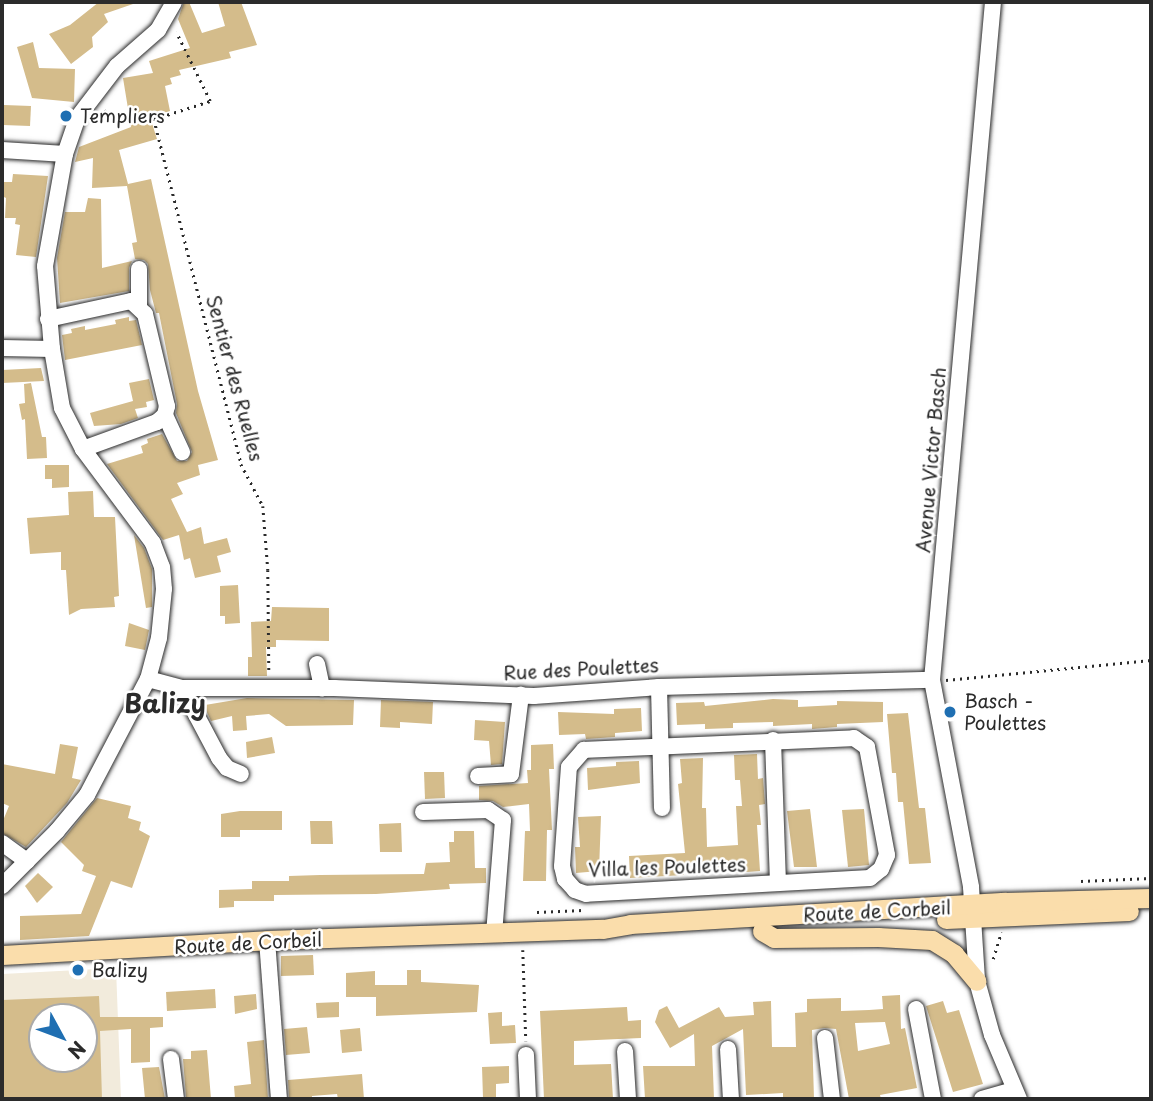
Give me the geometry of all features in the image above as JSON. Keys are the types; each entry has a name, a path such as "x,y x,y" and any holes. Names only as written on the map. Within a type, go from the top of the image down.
{"main road":[{"name":"Route de Corbeil","path":"603,929 630,933 762,931 1151,898"},
{"name":"Route de Corbeil","path":"2,955 267,940 603,929 630,924 972,912 1151,910"},
{"path":"762,931 774,938 878,937 932,940 954,954 977,981"}],"street":[{"name":"Avenue Victor Basch","path":"993,2 932,680 972,912 977,981 992,1035 1017,1094"},
{"path":"2,886 88,795 148,678 160,626 164,589 162,567 146,531 83,449 62,408 48,319 46,252 65,154 78,117 117,66 158,30 171,8"},
{"path":"2,150 65,154"},
{"path":"139,269 139,306"},
{"path":"48,319 131,301 145,314 167,406 165,415 157,422 83,449"},
{"path":"2,348 52,349"},
{"path":"165,415 182,452"},
{"path":"317,664 322,688"},
{"name":"Rue des Poulettes","path":"148,678 182,688 322,688 521,695 659,687 932,680"},
{"path":"659,687 662,808"},
{"path":"182,688 219,758 227,768 241,774"},
{"path":"478,776 511,774 521,695"},
{"name":"Villa les Poulettes","path":"854,738 867,747 887,855 881,869 870,878 586,894 575,890 565,879 562,866 569,767 584,750 660,746 854,738"},
{"path":"773,740 778,883"},
{"path":"423,812 488,810 503,820 494,934"},
{"path":"2,843 27,862"},
{"path":"267,940 279,1099"},
{"path":"916,1009 933,1099"},
{"path":"825,1038 832,1099"},
{"path":"728,1049 731,1099"},
{"path":"625,1051 628,1099"},
{"path":"526,1055 528,1099"},
{"path":"171,1059 176,1099"},
{"path":"982,1099 1017,1094"}],"path":[{"path":"91,99 116,121 147,117 154,119 210,101 171,8"},
{"name":"Sentier des Ruelles","path":"154,119 241,464 263,506 268,570 269,688"},
{"path":"932,680 1151,660"},
{"path":"523,932 526,1055"}],"shaded area":[{"path":"116,968 121,1099 2,1099 2,974"}],"building":[{"path":"99,2 133,4 104,14 108,22 92,37 93,47 71,64 49,34 70,25"},
{"path":"184,2 189,2 202,33 225,26 218,2 241,2 257,45 229,52 231,58 179,70 181,75 170,78 172,84 165,86 170,111 150,117 157,139 119,150 128,184 151,179 198,391 218,460 198,465 200,475 177,483 183,494 171,499 187,532 201,527 204,544 227,538 231,552 217,556 221,572 195,578 190,558 184,560 179,535 163,540 107,464 143,453 141,446 148,443 147,439 162,434 177,461 187,461 192,452 176,413 177,404 159,313 156,313 150,290 148,264 144,260 135,259 132,243 137,242 127,186 92,188 93,158 75,162 79,147 131,127 123,78 153,73 149,61 190,48 178,19"},
{"path":"33,42 39,68 75,69 74,102 32,98 17,47"},
{"path":"4,105 31,106 30,126 3,125"},
{"path":"13,174 48,176 36,257 16,255 20,225 15,224 16,218 5,218 6,198 2,196 2,182 12,182"},
{"path":"88,198 101,199 102,268 132,261 129,268 129,291 60,303 57,258 65,212 85,212"},
{"path":"129,317 129,321 136,320 142,345 65,360 62,335 72,333 71,329 85,326 85,330 116,324 115,320"},
{"path":"41,368 44,381 2,383 2,370"},
{"path":"149,379 154,400 146,402 147,407 135,409 138,418 121,424 94,426 90,413 133,401 129,383"},
{"path":"31,383 42,437 46,437 47,458 27,459 25,419 22,420 19,404 25,403 24,384"},
{"path":"45,465 69,465 69,487 52,488 52,479 45,479"},
{"path":"93,491 94,517 115,517 119,596 114,597 115,607 81,609 69,615 66,570 61,570 61,552 30,554 27,518 69,515 68,492"},
{"path":"134,535 144,548 152,569 152,607 146,608"},
{"path":"238,585 240,623 225,624 225,616 220,616 220,586"},
{"path":"272,607 329,608 329,641 276,640 276,647 266,647 267,676 248,676 248,657 252,657 251,622 271,621"},
{"path":"129,623 149,630 145,650 125,646"},
{"path":"247,698 354,700 353,725 286,726 269,714 246,716 247,730 233,731 232,716 211,721 206,710 205,705"},
{"path":"773,699 798,700 798,707 837,705 837,701 883,702 883,722 837,724 837,727 812,729 812,724 773,726 773,722 733,723 733,728 705,729 705,724 677,725 676,703 704,702 705,706"},
{"path":"381,700 433,702 432,724 400,722 400,728 380,727"},
{"path":"641,708 642,731 615,733 615,737 586,739 585,734 559,735 558,712 614,714 614,709"},
{"path":"908,713 919,808 925,808 931,863 909,864 903,802 898,802 896,773 892,773 887,714"},
{"path":"475,720 505,722 502,764 491,765 489,741 474,740"},
{"path":"272,737 275,753 247,758 246,742"},
{"path":"60,744 78,747 72,778 81,780 67,803 26,847 2,833 2,823 9,806 2,803 2,764 55,774"},
{"path":"553,744 554,769 549,769 552,830 547,830 546,881 523,881 525,831 530,831 529,804 503,807 493,801 479,800 479,786 528,783 531,745"},
{"path":"757,754 758,779 763,778 765,804 759,805 761,825 757,825 760,871 684,871 684,875 630,878 629,856 685,853 678,784 682,783 680,759 703,758 702,808 706,808 707,847 738,845 736,806 742,806 740,780 735,780 734,755"},
{"path":"639,761 640,783 588,790 587,768"},
{"path":"424,772 444,772 445,798 425,799"},
{"path":"97,798 131,806 128,818 141,822 139,830 150,836 132,888 111,881 89,936 20,940 20,916 81,914 96,876 82,871 84,865 61,842"},
{"path":"810,809 817,867 794,867 787,811"},
{"path":"864,809 869,865 848,867 842,810"},
{"path":"282,811 282,830 240,830 240,837 221,837 221,814"},
{"path":"601,816 599,871 576,873 575,847 580,847 578,817"},
{"path":"310,821 332,821 333,844 311,844"},
{"path":"401,823 402,852 380,852 379,824"},
{"path":"454,831 474,831 475,868 486,868 486,883 449,884 450,889 376,894 274,895 274,901 234,901 234,907 219,908 219,890 252,889 252,881 289,881 289,876 424,874 426,863 450,862 449,842 454,842"},
{"path":"38,873 53,887 37,903 25,886"},
{"path":"313,955 314,975 281,976 281,956"},
{"path":"407,970 421,970 421,982 479,985 477,1012 376,1016 376,997 346,997 346,973 375,971 375,985 407,985"},
{"path":"215,989 216,1008 167,1011 166,992"},
{"path":"256,994 257,1009 235,1014 234,996"},
{"path":"900,995 901,1029 905,1028 917,1088 880,1095 881,1099 849,1099 836,1029 824,1028 812,1030 814,1099 783,1099 783,1093 746,1095 743,1029 712,1046 714,1099 645,1099 643,1066 695,1066 694,1034 670,1048 655,1022 659,1010 667,1006 679,1028 719,1007 725,1017 754,1015 753,1002 771,1001 772,1047 796,1047 795,1013 807,1012 807,999 841,998 841,1011 869,1010 883,1009 882,996","holes":["885,1022 890,1044 858,1051 855,1023"]},
{"path":"99,996 100,1017 163,1017 163,1027 150,1028 150,1062 131,1063 131,1029 100,1031 102,1099 2,1099 2,1000"},
{"path":"943,1001 947,1013 959,1010 983,1084 953,1092 926,1006"},
{"path":"339,1002 339,1017 317,1018 316,1003"},
{"path":"627,1007 628,1021 641,1020 641,1038 574,1041 574,1065 611,1064 613,1099 544,1099 540,1011"},
{"path":"502,1012 502,1026 515,1025 516,1043 490,1044 488,1013"},
{"path":"307,1027 310,1053 286,1055 284,1029"},
{"path":"360,1028 362,1051 342,1053 340,1030"},
{"path":"264,1040 268,1099 235,1099 234,1086 251,1084 247,1042"},
{"path":"207,1050 211,1099 186,1097 183,1059 191,1059 191,1051"},
{"path":"509,1066 509,1083 496,1084 496,1098 483,1098 482,1067"},
{"path":"159,1067 165,1099 145,1099 142,1068"},
{"path":"362,1074 364,1099 338,1099 337,1094 312,1096 312,1099 289,1098 288,1080"}],"place":[{"name":"Templiers","path":"66,116"},
{"name":"Basch - Poulettes","path":"950,712"},
{"name":"Balizy","path":"78,970"}],"district":[{"name":"Balizy","path":"165,703"}]}
